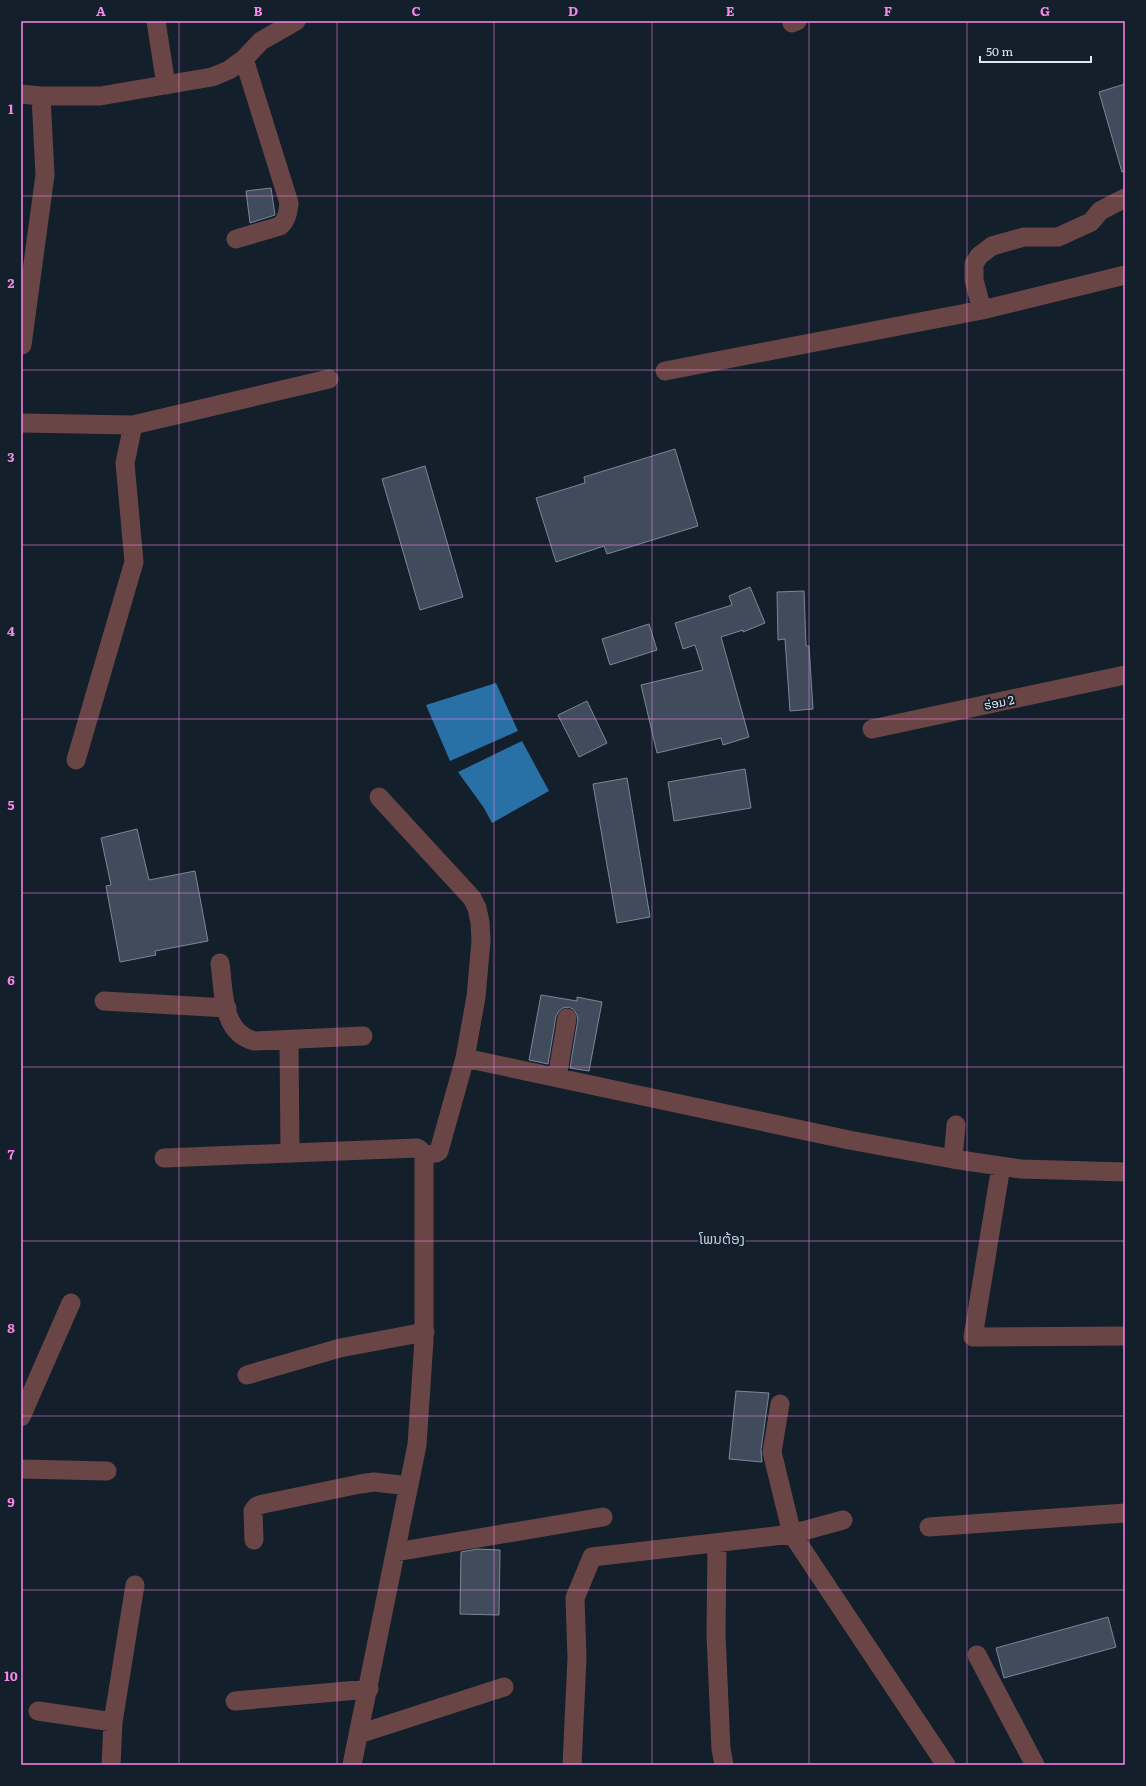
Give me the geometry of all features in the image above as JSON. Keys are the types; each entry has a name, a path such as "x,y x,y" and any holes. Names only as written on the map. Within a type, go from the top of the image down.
{"street":[{"path":"156,21 166,85"},
{"path":"21,94 41,96 100,96 212,77 229,70 244,59 261,40 296,21"},
{"path":"236,239 280,226 284,222 288,212 289,203 244,59"},
{"path":"22,345 45,175 41,96"},
{"path":"982,310 974,280 974,264 978,256 992,246 1024,237 1058,237 1091,222 1100,211 1125,198"},
{"path":"665,371 982,310 1125,275"},
{"path":"21,423 133,425 329,379"},
{"path":"76,760 134,562 125,463 133,425"},
{"name":"ຮ່ອມ 2","path":"872,729 1125,675"},
{"path":"380,797 467,892 477,908 481,928 476,997 464,1058 439,1151 424,1156"},
{"path":"220,963 229,1021 233,1028 245,1039 254,1041 363,1036"},
{"path":"104,1001 227,1008"},
{"path":"557,1078 567,1018"},
{"path":"289,1040 290,1153"},
{"path":"464,1058 849,1140 953,1159 1020,1169 1125,1172"},
{"path":"953,1159 956,1125"},
{"path":"164,1158 417,1148 424,1156 424,1332 417,1445 352,1765"},
{"path":"1001,1166 973,1337 1125,1336"},
{"path":"21,1417 71,1303"},
{"path":"247,1375 340,1348 424,1332"},
{"path":"780,1404 772,1452 792,1534 946,1765"},
{"path":"21,1469 107,1471"},
{"path":"254,1540 253,1511 257,1506 374,1482 409,1486"},
{"path":"929,1526 1125,1514"},
{"path":"396,1552 603,1517"},
{"path":"572,1765 577,1658 575,1598 592,1557 717,1544 792,1534 842,1520"},
{"path":"717,1544 716,1635 721,1749 724,1765"},
{"path":"111,1765 113,1722 135,1585"},
{"path":"977,1655 1035,1765"},
{"path":"359,1734 504,1687"},
{"path":"236,1701 368,1689"},
{"path":"38,1711 113,1722"}],"water":[{"path":"496,683 518,731 450,761 426,705"},
{"path":"522,741 549,791 492,823 484,808 458,772"}],"building":[{"path":"1125,84 1125,171 1122,172 1099,92"},
{"path":"271,188 275,215 250,223 246,191"},
{"path":"675,449 698,526 607,554 604,546 556,562 536,498 585,483 584,477"},
{"path":"425,466 463,597 420,610 382,479"},
{"path":"750,587 765,623 743,632 743,630 721,637 749,737 723,745 721,738 657,753 641,685 703,670 695,645 683,649 675,623 732,605 729,596"},
{"path":"804,591 806,646 809,646 813,709 790,711 785,639 778,640 777,592"},
{"path":"649,624 657,650 610,665 602,639"},
{"path":"587,701 607,743 579,757 558,715"},
{"path":"745,769 751,808 674,821 668,782"},
{"path":"627,778 650,917 617,923 593,784"},
{"path":"137,829 149,880 195,871 208,941 155,951 156,955 120,962 106,886 111,885 101,838"},
{"path":"541,995 577,1001 577,997 602,1002 589,1071 570,1068 578,1019 574,1010 569,1007 563,1008 556,1016 548,1064 529,1060"},
{"path":"736,1391 769,1393 761,1450 762,1462 729,1459"},
{"path":"477,1549 500,1550 499,1615 460,1614 461,1552"},
{"path":"1108,1617 1116,1647 1004,1678 996,1648"}],"district":[{"name":"ໂພນຕ້ອງ","path":"722,1238"}]}
